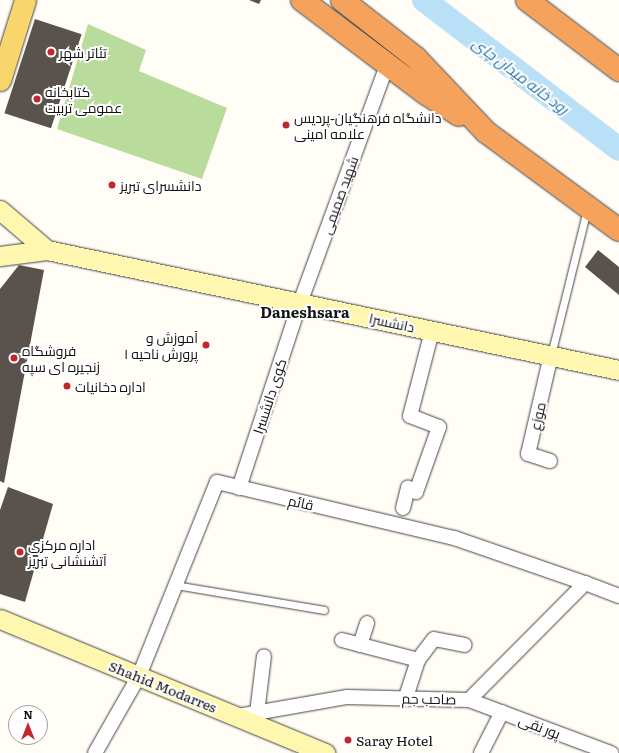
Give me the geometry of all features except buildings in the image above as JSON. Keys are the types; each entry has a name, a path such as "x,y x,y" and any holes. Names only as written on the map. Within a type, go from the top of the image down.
{"highway":[{"path":"302,0 387,65 486,132 619,230"},
{"path":"342,0 416,58 486,132"},
{"path":"527,0 619,70"}],"main road":[{"path":"0,80 25,0"},
{"path":"0,210 47,250"},
{"path":"0,256 47,250"},
{"name":"دانشسرا","path":"47,250 619,370"},
{"name":"Shahid Modarres","path":"0,619 326,753"}],"street":[{"name":"شهید صمیمی","path":"300,303 387,65"},
{"name":"کوی دانشسرا","path":"239,488 300,303"},
{"path":"403,508 408,488 416,492 439,427 410,416 432,331"},
{"name":"موزع","path":"550,461 528,454 551,356"},
{"name":"قائم","path":"95,753 139,676 217,482 454,538 585,583"},
{"path":"585,583 619,596"},
{"name":"صاحب جم","path":"238,716 347,697 406,697 469,700 585,583"},
{"path":"360,645 367,623"},
{"path":"406,697 418,660 434,639 464,645"},
{"path":"342,640 418,660"},
{"path":"257,713 264,656"},
{"name":"پور نقی","path":"469,700 611,753"},
{"path":"482,753 502,712"}],"lane":[{"path":"551,356 588,207"},
{"path":"175,585 324,610"}],"green space":[{"path":"88,24 146,50 139,71 227,108 202,179 57,129"}],"waterway":[{"name":"رود خانه میدان چای","path":"424,0 619,149"}],"place":[{"name":"تئاتر شهر","path":"51,52"},
{"name":"کتابخانه عمومی تربیت","path":"37,99"},
{"name":"دانشگاه فرهنگیان-پردیس علامه امینی","path":"286,125"},
{"name":"دانشسرای تبریز","path":"112,185"},
{"name":"آموزش و پرورش ناحیه ۱","path":"206,345"},
{"name":"فروشگاه زنجیره ای سپه","path":"14,358"},
{"name":"اداره دخانیات","path":"67,386"},
{"name":"اداره مرکزی آتشنشانی تبریز","path":"20,552"},
{"name":"Saray Hotel","path":"348,740"}],"district":[{"name":"Daneshsara","path":"305,312"}]}
